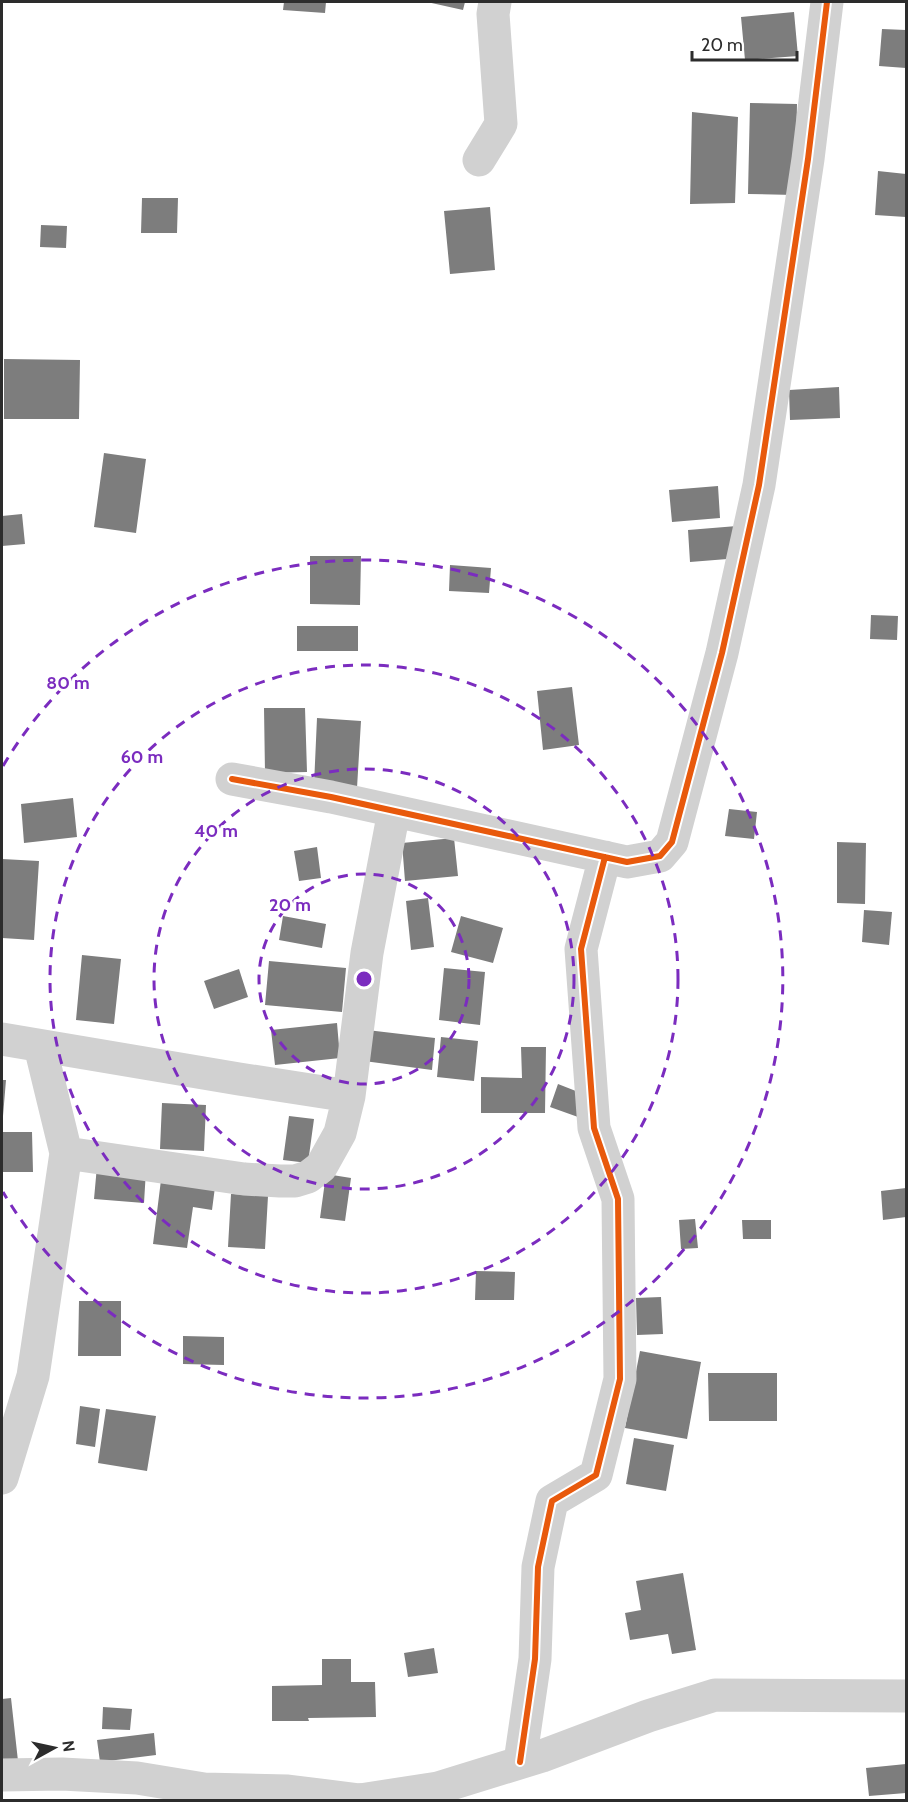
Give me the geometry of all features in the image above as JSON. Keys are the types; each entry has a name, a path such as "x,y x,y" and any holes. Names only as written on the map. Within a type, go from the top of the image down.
{"street":[{"path":"479,160 501,124 493,14 495,2"},
{"path":"232,780 331,797 627,862 660,856 672,842 720,664 759,485 808,159 827,2"},
{"path":"66,1152 244,1179 294,1181 308,1177 321,1167 340,1133 349,1096 367,953 394,811"},
{"path":"520,1762 535,1659 538,1567 552,1501 596,1475 620,1379 618,1199 594,1128 581,949 605,857"},
{"path":"2,1039 239,1080 349,1096"},
{"path":"2,1478 33,1376 66,1152 40,1046"},
{"path":"2,1774 137,1778 204,1789 288,1791 360,1800 438,1788 715,1695 906,1696"}],"building":[{"path":"284,2 326,2 325,13 283,10"},
{"path":"427,2 465,2 463,10"},
{"path":"794,12 798,56 745,60 741,17"},
{"path":"882,29 906,30 906,68 879,66"},
{"path":"750,103 797,104 795,195 748,194"},
{"path":"692,112 738,117 735,203 690,204"},
{"path":"878,171 906,174 906,217 875,215"},
{"path":"142,198 178,198 177,233 141,233"},
{"path":"490,207 495,270 450,274 444,211"},
{"path":"41,225 67,226 66,248 40,247"},
{"path":"4,359 80,360 79,419 4,419"},
{"path":"839,387 840,418 790,420 789,390"},
{"path":"104,453 146,459 136,533 94,527"},
{"path":"718,486 720,518 672,522 669,490"},
{"path":"22,514 25,544 2,546 2,516"},
{"path":"737,526 740,558 690,562 688,530"},
{"path":"310,556 361,556 360,605 310,604"},
{"path":"450,565 491,568 489,593 449,591"},
{"path":"871,615 898,616 897,640 870,639"},
{"path":"297,626 358,626 358,651 297,651"},
{"path":"572,687 579,745 543,750 537,691"},
{"path":"264,708 305,708 307,772 265,773"},
{"path":"317,718 361,721 357,788 314,785"},
{"path":"73,798 77,837 24,843 21,804"},
{"path":"729,809 757,812 754,839 725,836"},
{"path":"454,838 458,876 405,881 402,843"},
{"path":"837,842 866,843 865,904 837,903"},
{"path":"317,847 321,878 299,881 294,851"},
{"path":"2,859 39,861 34,940 2,938"},
{"path":"428,898 434,947 411,950 406,901"},
{"path":"864,910 892,912 889,945 862,942"},
{"path":"283,916 326,924 322,948 279,940"},
{"path":"461,916 503,928 493,963 451,952"},
{"path":"82,955 121,959 114,1024 76,1020"},
{"path":"269,961 346,968 342,1012 265,1005"},
{"path":"444,968 485,972 480,1025 439,1020"},
{"path":"239,969 248,997 214,1009 204,981"},
{"path":"337,1023 340,1058 275,1065 271,1030"},
{"path":"367,1030 435,1038 432,1070 364,1061"},
{"path":"441,1037 478,1041 474,1081 437,1077"},
{"path":"521,1047 546,1047 545,1113 481,1113 481,1077 522,1078"},
{"path":"2,1080 6,1080 3,1116 2,1116"},
{"path":"558,1084 586,1095 578,1117 550,1107"},
{"path":"162,1103 206,1105 204,1151 160,1149"},
{"path":"289,1116 314,1119 308,1163 283,1160"},
{"path":"2,1132 32,1132 33,1172 2,1172"},
{"path":"97,1166 146,1170 144,1203 94,1199"},
{"path":"326,1174 351,1178 345,1221 320,1218"},
{"path":"161,1180 215,1187 212,1210 193,1207 187,1248 153,1244"},
{"path":"906,1188 906,1217 883,1220 881,1191"},
{"path":"231,1194 268,1196 265,1249 228,1247"},
{"path":"695,1219 698,1248 681,1249 679,1220"},
{"path":"742,1220 771,1220 771,1239 743,1239"},
{"path":"476,1271 515,1272 514,1300 475,1300"},
{"path":"661,1297 663,1334 637,1335 636,1298"},
{"path":"79,1301 121,1301 121,1356 78,1356"},
{"path":"183,1336 224,1337 224,1365 183,1364"},
{"path":"640,1351 701,1362 687,1439 625,1428"},
{"path":"708,1373 777,1373 777,1421 709,1421"},
{"path":"80,1406 100,1409 95,1447 76,1444"},
{"path":"106,1409 156,1416 147,1471 98,1463"},
{"path":"634,1438 674,1445 666,1491 626,1484"},
{"path":"683,1573 696,1650 672,1654 668,1634 630,1640 625,1613 641,1610 636,1581"},
{"path":"434,1648 438,1673 408,1677 404,1653"},
{"path":"322,1659 351,1659 351,1682 375,1682 376,1717 272,1721 272,1686 322,1685"},
{"path":"11,1698 18,1761 2,1763 2,1699"},
{"path":"103,1707 132,1709 130,1730 102,1729"},
{"path":"154,1733 156,1755 100,1762 97,1740"},
{"path":"906,1764 906,1793 869,1796 866,1768"}],"cycle path":[{"path":"232,779 331,797 627,862 660,856 672,842 722,653 759,485 808,159 827,2"},
{"path":"520,1762 535,1659 538,1567 552,1501 596,1475 620,1379 618,1199 594,1128 581,949 605,857"}]}
